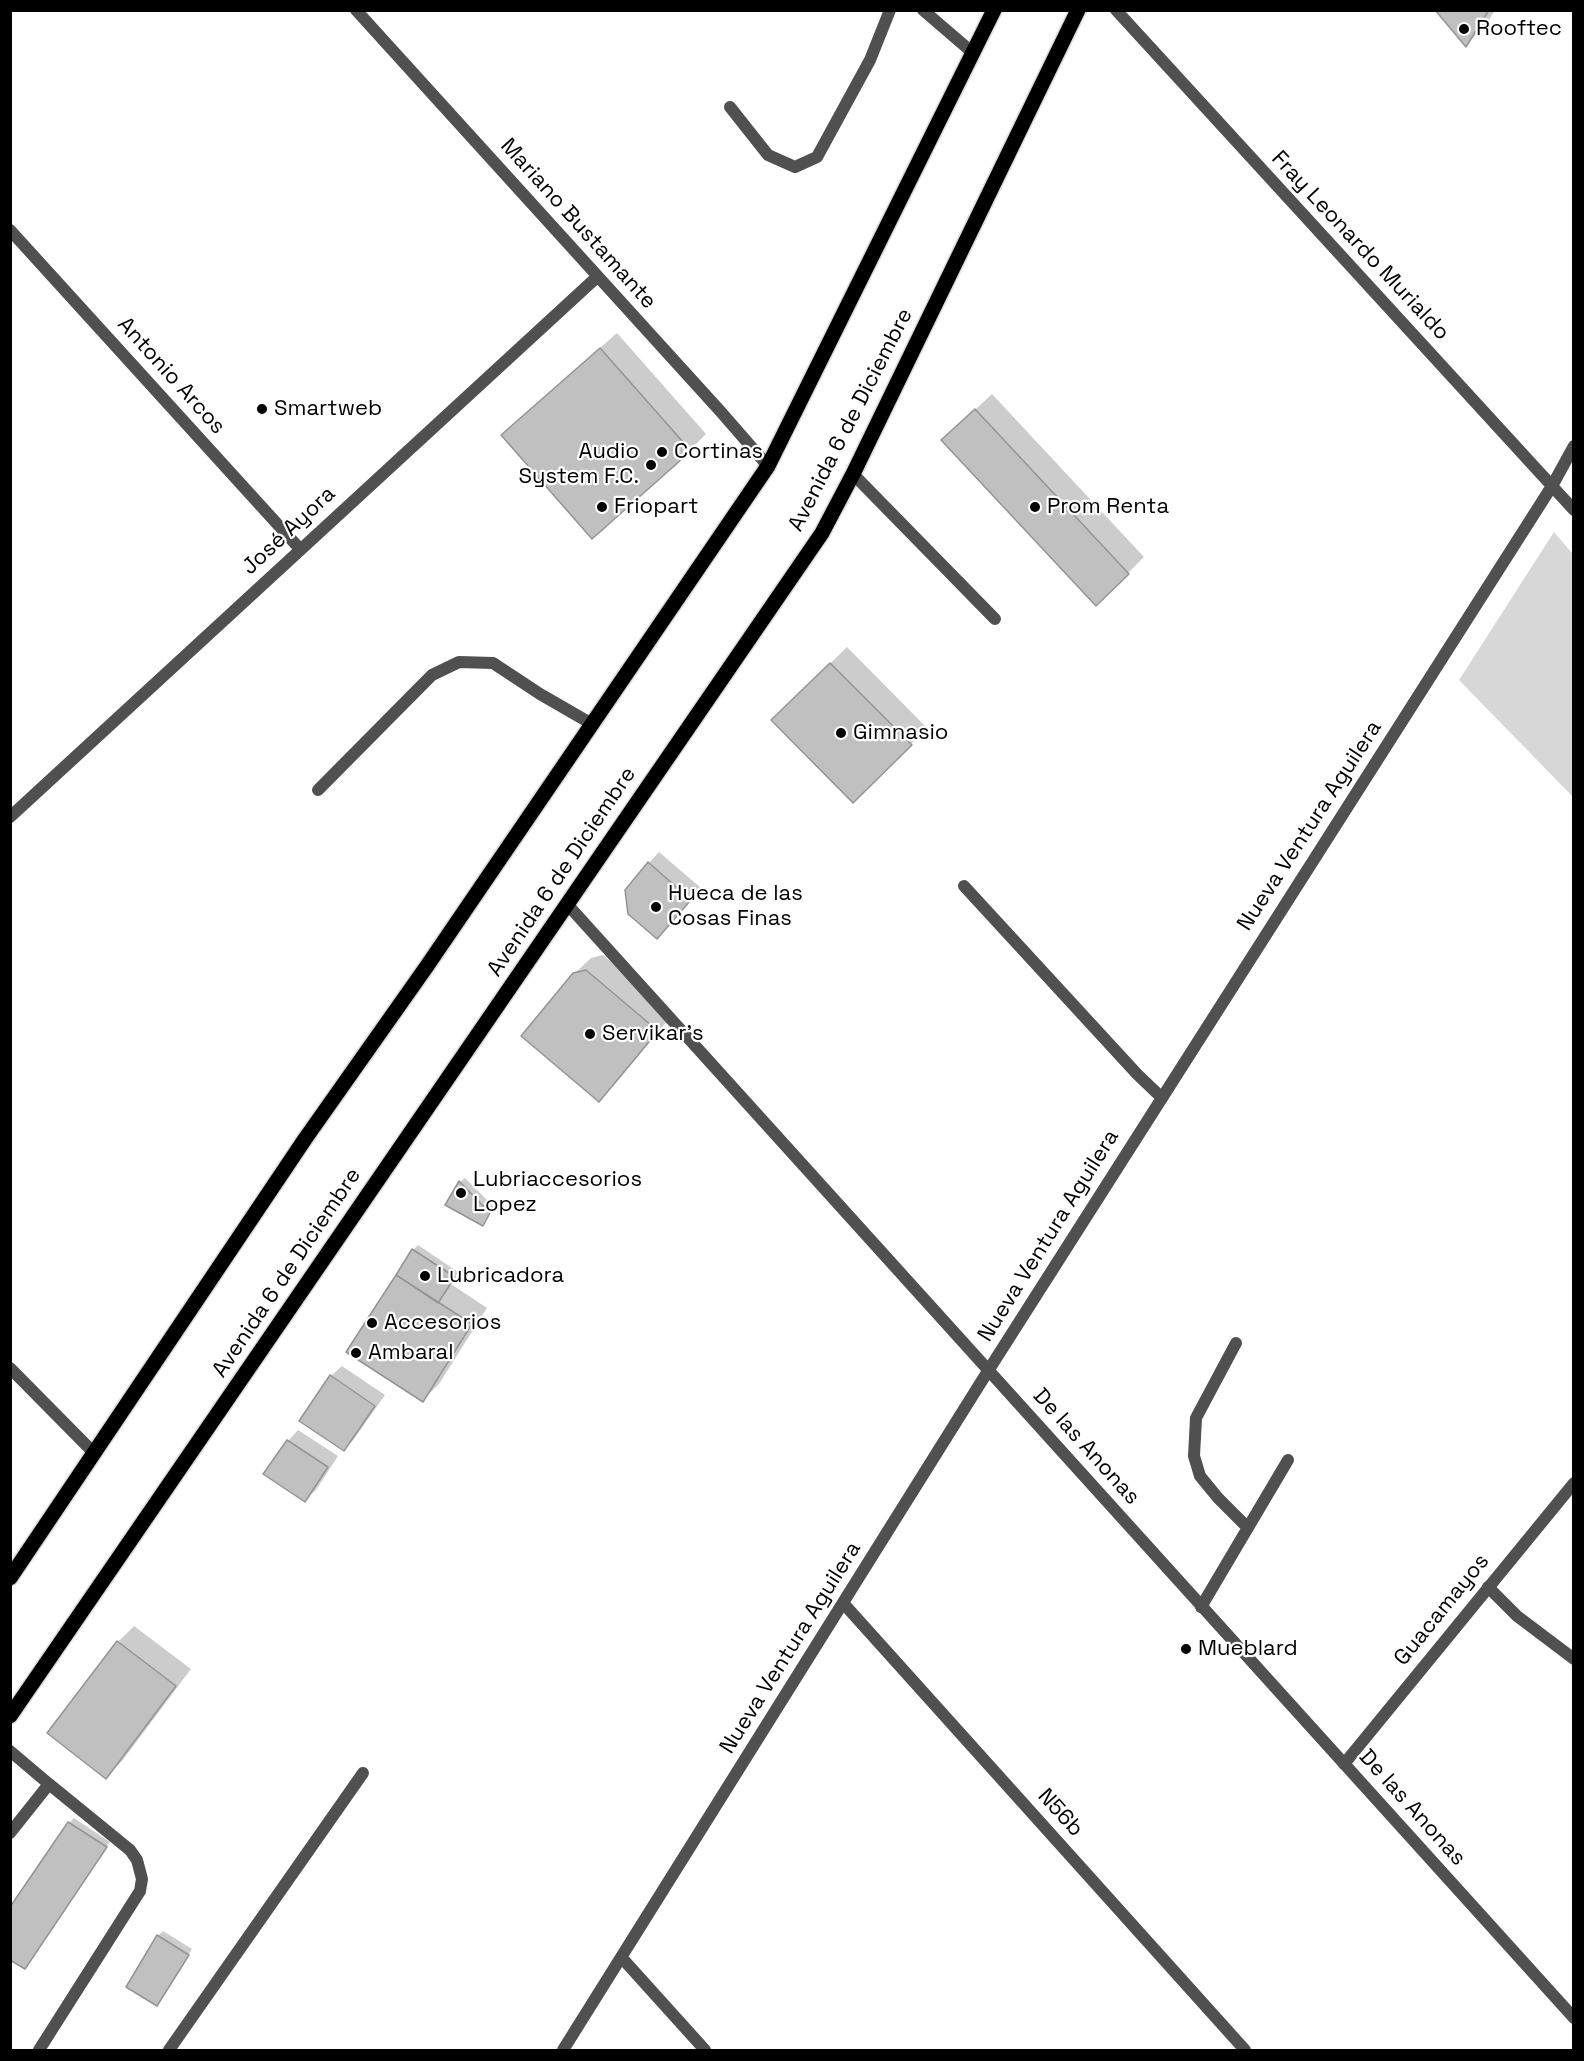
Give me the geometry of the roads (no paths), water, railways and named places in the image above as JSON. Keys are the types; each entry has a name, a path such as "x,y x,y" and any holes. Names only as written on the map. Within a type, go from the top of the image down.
{"main road":[{"path":"10,1578 305,1139 427,966 768,466 994,10"},
{"name":"Avenida 6 de Diciembre","path":"10,1716 822,533 853,474 1078,10"}],"street":[{"name":"Mariano Bustamante","path":"356,10 768,466"},
{"path":"730,107 768,155 795,167 817,157 870,60 890,10"},
{"path":"923,10 973,53"},
{"name":"Fray Leonardo Murialdo","path":"1116,10 1574,510"},
{"name":"Antonio Arcos","path":"10,230 300,549"},
{"name":"José Ayora","path":"10,818 597,277"},
{"name":"Nueva Ventura Aguilera","path":"563,2050 988,1371 1552,486 1574,446"},
{"path":"853,474 995,620"},
{"path":"318,790 432,675 459,662 493,663 592,724"},
{"path":"964,886 1162,1098"},
{"name":"De las Anonas","path":"567,904 1574,2018"},
{"path":"1236,1343 1197,1418 1194,1456 1200,1476 1248,1528"},
{"path":"10,1368 94,1454"},
{"path":"1201,1606 1288,1460"},
{"name":"Guacamayos","path":"1344,1764 1574,1483"},
{"path":"1488,1587 1517,1616 1574,1659"},
{"name":"N56b","path":"844,1604 1245,2050"},
{"path":"10,1751 130,1850 137,1860 142,1879 140,1890 39,2050"},
{"path":"169,2050 363,1773"},
{"path":"10,1833 49,1784"},
{"path":"622,1958 705,2050"}],"place":[{"name":"Rooftec","path":"1464,29"},
{"name":"Smartweb","path":"262,409"},
{"name":"Cortinas","path":"662,452"},
{"name":"Audio System F.C.","path":"651,465"},
{"name":"Friopart","path":"602,507"},
{"name":"Prom Renta","path":"1035,507"},
{"name":"Gimnasio","path":"841,733"},
{"name":"Hueca de las Cosas Finas","path":"656,907"},
{"name":"Servikar's","path":"590,1034"},
{"name":"Lubriaccesorios Lopez","path":"461,1193"},
{"name":"Lubricadora","path":"425,1276"},
{"name":"Accesorios","path":"372,1323"},
{"name":"Ambaral","path":"356,1353"},
{"name":"Mueblard","path":"1186,1649"}]}
